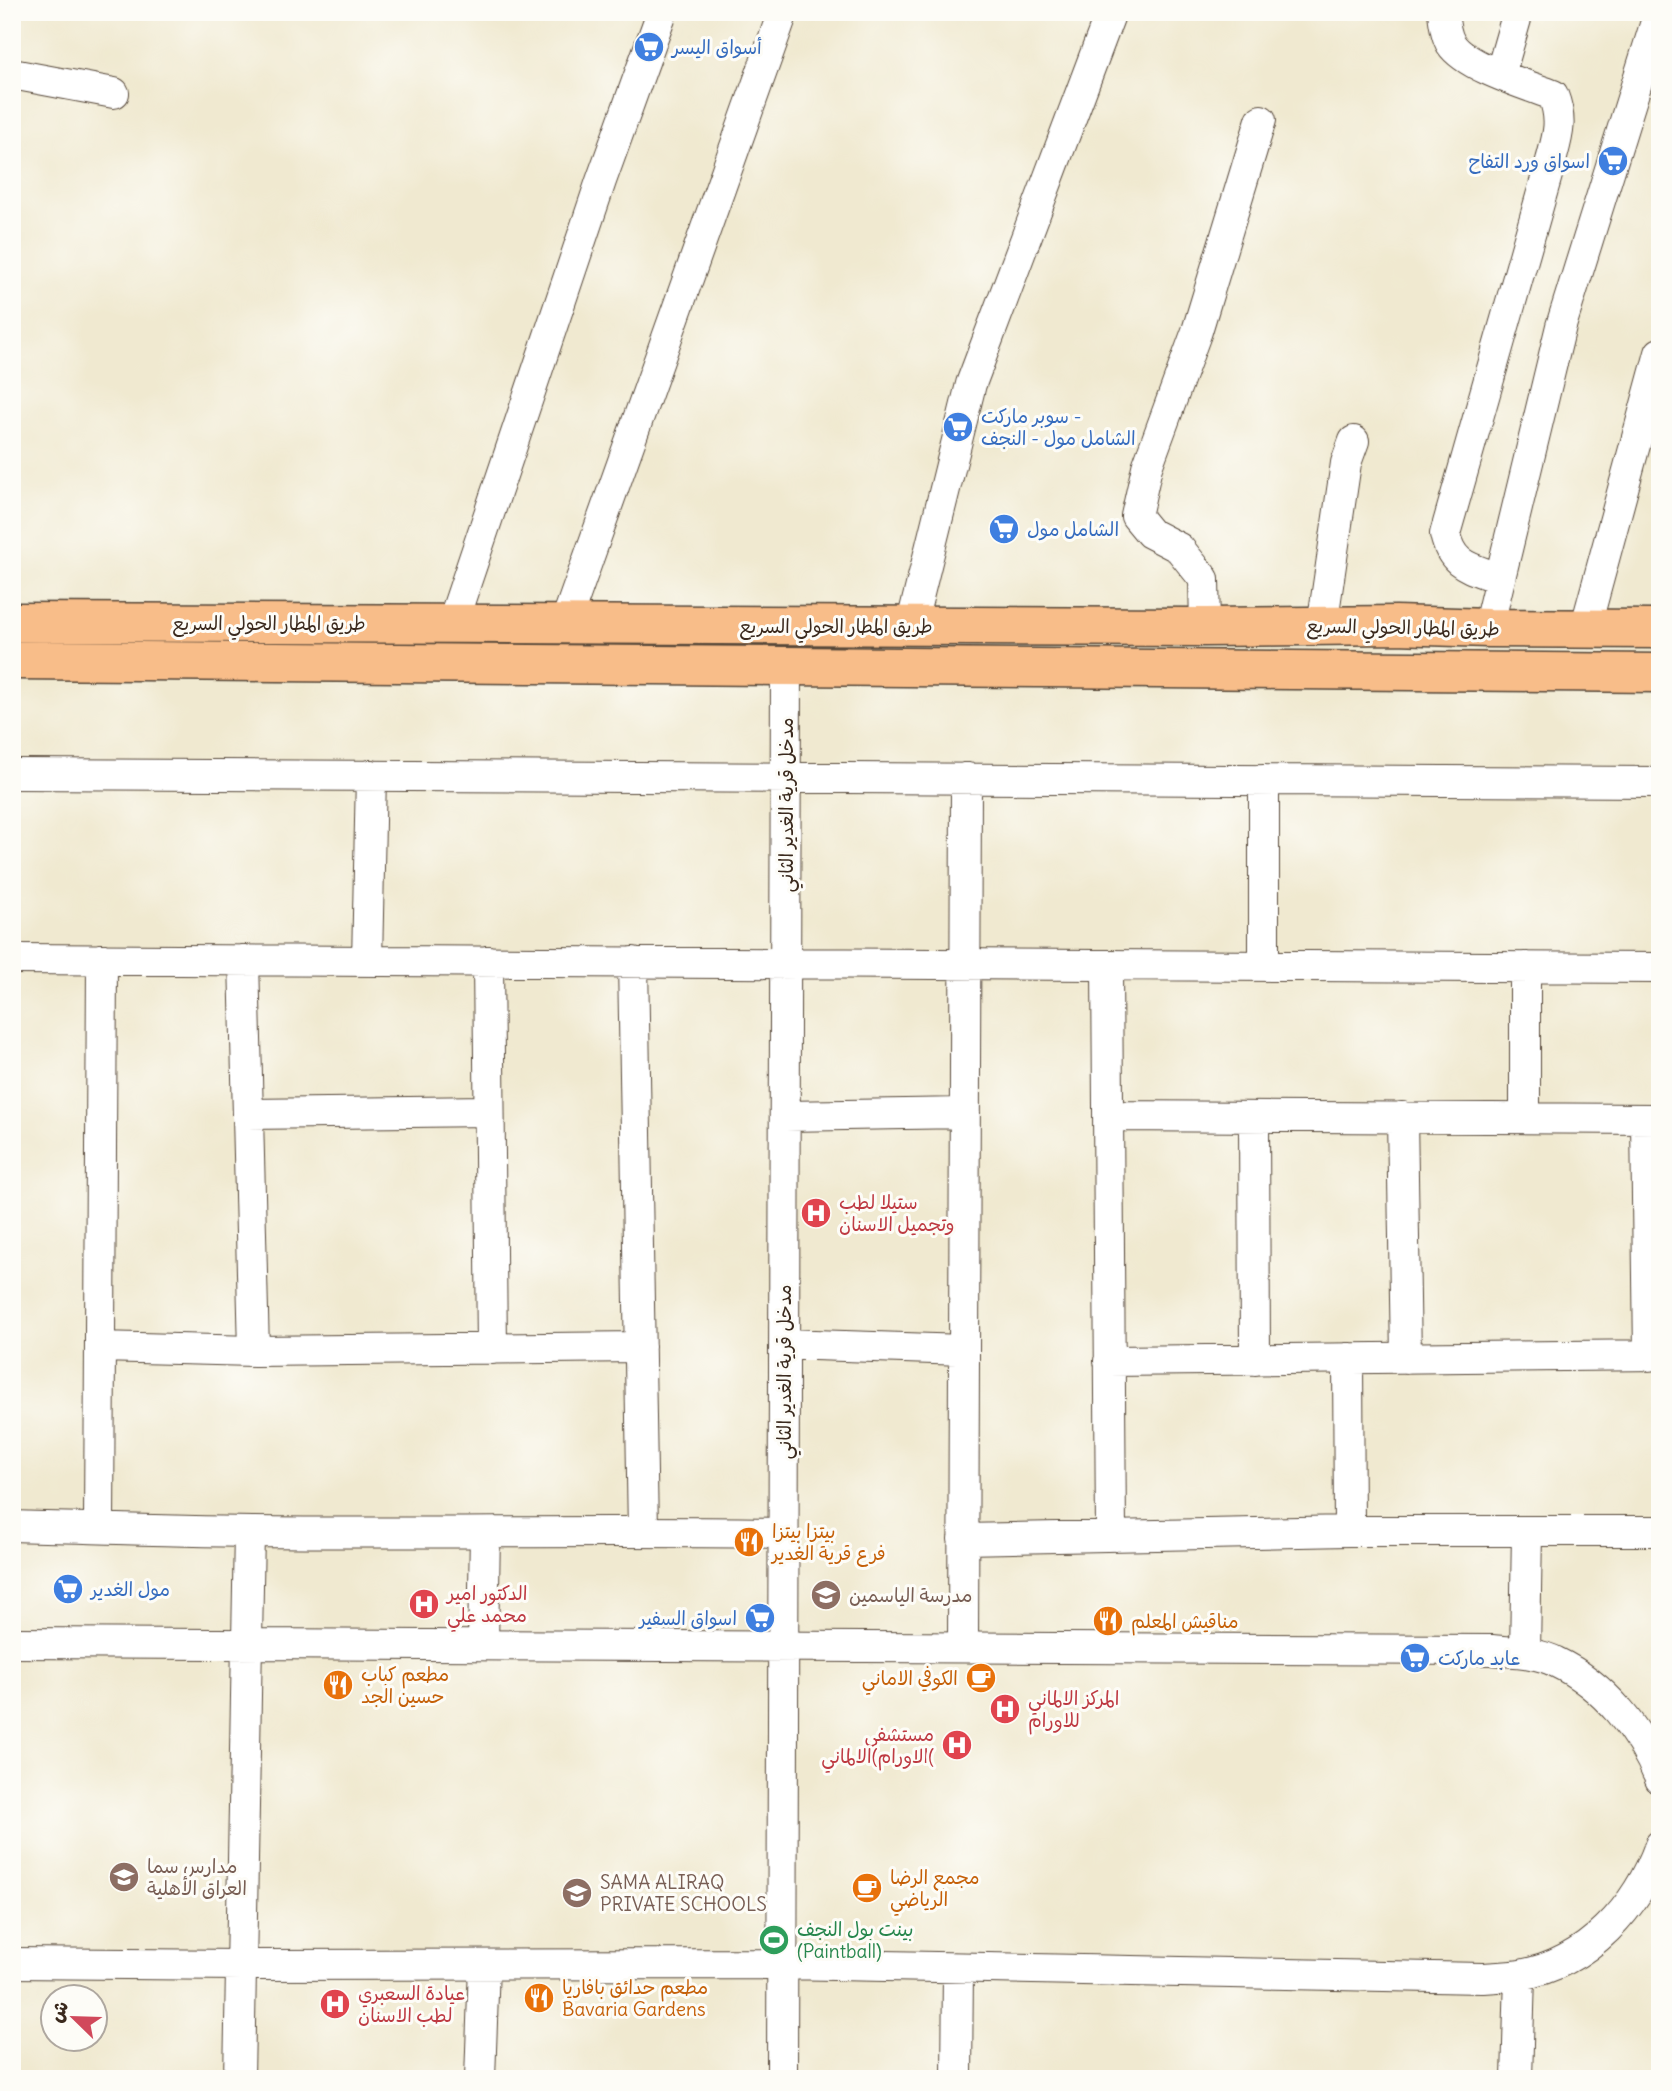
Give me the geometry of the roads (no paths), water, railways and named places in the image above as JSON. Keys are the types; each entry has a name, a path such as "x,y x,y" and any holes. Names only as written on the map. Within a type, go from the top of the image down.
{"highway":[{"name":"طريق المطار الحولي السريع","path":"12,622 1205,627 1396,625 1660,629"},
{"path":"1394,671 1388,648 1396,625"},
{"path":"1297,671 1306,649 1310,626"},
{"name":"طريق المطار الحولي السريع","path":"12,660 786,664 1660,673"}],"street":[{"path":"452,624 601,181 662,12"},
{"path":"565,624 783,12"},
{"path":"911,626 971,384 1111,12"},
{"path":"1443,12 1451,44 1464,56 1500,75 1553,95 1560,127 1445,534 1448,550 1457,561 1500,579"},
{"path":"1500,75 1518,12"},
{"path":"1488,628 1561,327 1659,12"},
{"path":"12,74 114,93"},
{"path":"1205,627 1204,579 1179,548 1150,533 1136,516 1147,467 1197,331 1261,120"},
{"path":"1585,629 1660,353"},
{"path":"1310,626 1346,463 1354,441"},
{"name":"مدخل قرية الغدير الثاني","path":"782,2079 786,664"},
{"path":"12,774 1660,782"},
{"path":"368,961 371,775"},
{"path":"963,1647 966,778"},
{"path":"1264,780 1264,966"},
{"path":"12,958 1660,968"},
{"path":"99,1528 102,959"},
{"path":"244,960 254,1351"},
{"path":"488,961 492,1349"},
{"path":"634,962 643,1531"},
{"path":"1107,965 1111,1536"},
{"path":"1525,967 1525,1118"},
{"path":"248,1114 489,1111"},
{"path":"785,1116 965,1113"},
{"path":"1108,1116 1653,1119 1655,1355 1110,1361"},
{"path":"1254,1117 1255,1360"},
{"path":"1402,1118 1406,1358"},
{"path":"784,1344 964,1350"},
{"path":"100,1347 254,1351 639,1347"},
{"path":"1348,1358 1349,1531"},
{"path":"12,1526 248,1532 643,1531 784,1534"},
{"path":"963,1539 1349,1531 1660,1531"},
{"path":"1525,1653 1527,1531"},
{"path":"239,2079 248,1532"},
{"path":"483,1645 485,1533"},
{"path":"12,1643 1492,1650 1525,1653 1555,1661 1580,1676 1602,1695 1633,1729 1652,1759 1660,1779"},
{"path":"12,1963 783,1964 1482,1978 1520,1975 1545,1968 1578,1953 1606,1930 1636,1896 1660,1845"},
{"path":"480,2079 484,1965"},
{"path":"957,2079 958,1969"},
{"path":"1517,2079 1520,1975"}],"place":[{"name":"أسواق اليسر","path":"649,47"},
{"name":"اسواق ورد التفاح","path":"1613,161"},
{"name":"سوبر ماركت - الشامل مول - النجف","path":"958,427"},
{"name":"الشامل مول","path":"1004,529"},
{"name":"ستيلا لطب وتجميل الاسنان","path":"816,1213"},
{"name":"بيتزا بيتزا فرع قرية الغدير","path":"749,1542"},
{"name":"مول الغدير","path":"68,1589"},
{"name":"مدرسة الياسمين","path":"826,1595"},
{"name":"الدكتور امير محمد علي","path":"424,1604"},
{"name":"اسواق السفير","path":"760,1618"},
{"name":"مناقيش المعلم","path":"1108,1621"},
{"name":"عابد ماركت","path":"1415,1658"},
{"name":"الكوفي الاماني","path":"981,1678"},
{"name":"مطعم كباب حسين الجد","path":"338,1685"},
{"name":"المركز الالماني للاورام","path":"1005,1709"},
{"name":"مستشفى الاورام)الالماني(","path":"957,1745"},
{"name":"مدارس سما العراق الأهلية","path":"124,1877"},
{"name":"مجمع الرضا الرياضي","path":"867,1888"},
{"name":"SAMA ALIRAQ PRIVATE SCHOOLS","path":"577,1893"},
{"name":"بينت بول النجف (Paintball)","path":"774,1940"},
{"name":"مطعم حدائق بافاريا Bavaria Gardens","path":"539,1998"},
{"name":"عيادة السعبري لطب الاسنان","path":"335,2004"}]}
